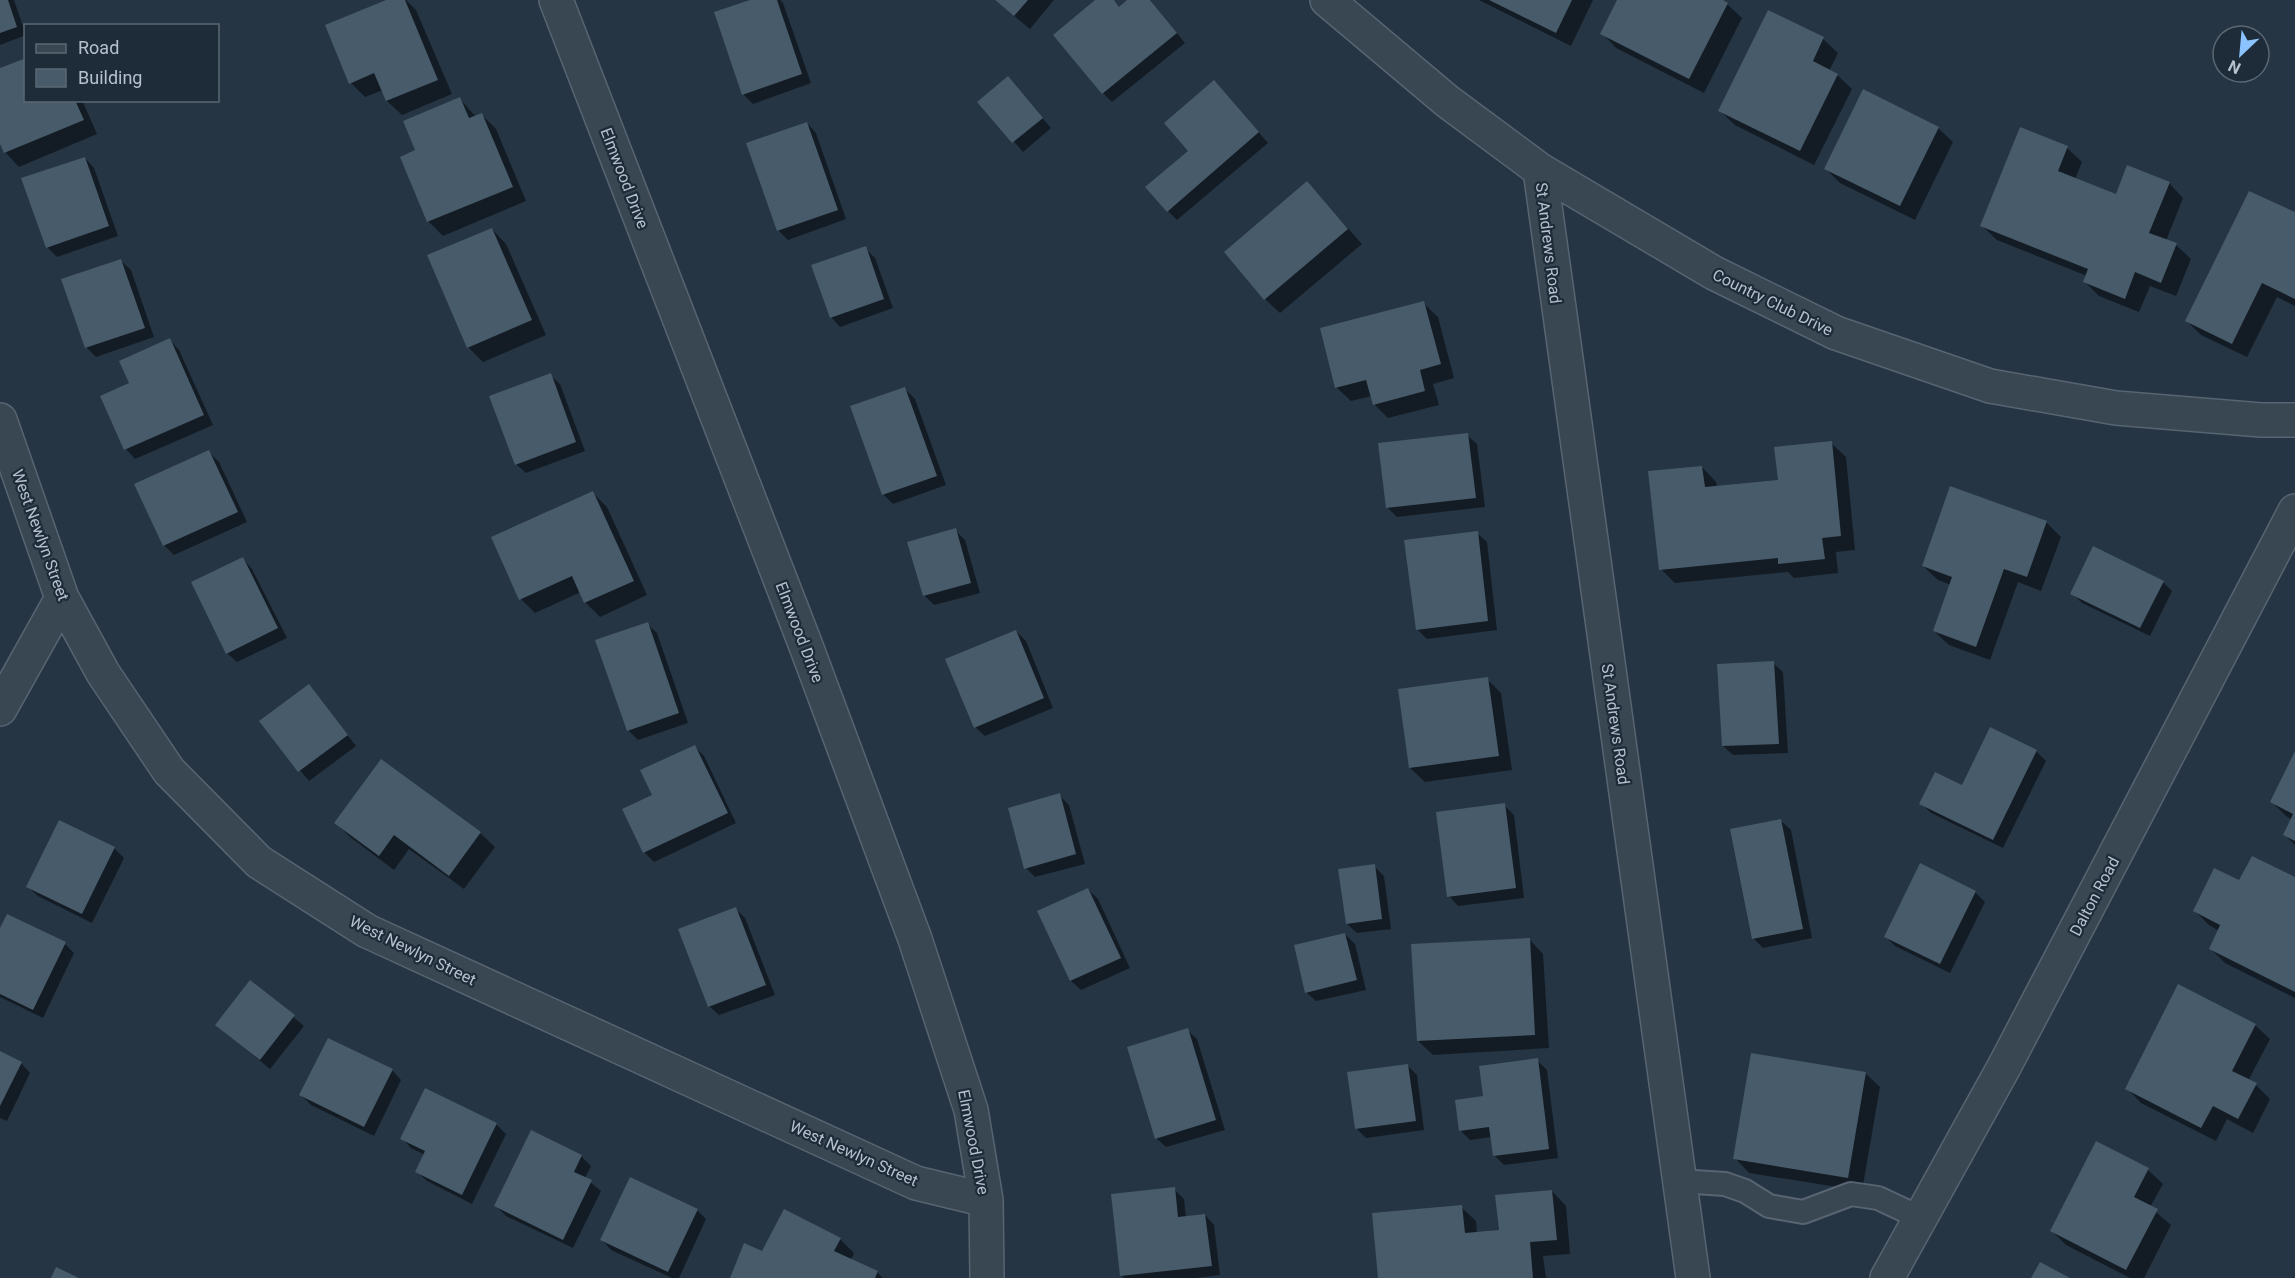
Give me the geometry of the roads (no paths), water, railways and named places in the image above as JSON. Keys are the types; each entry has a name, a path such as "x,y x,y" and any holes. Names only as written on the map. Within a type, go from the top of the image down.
{"street":[{"name":"Elmwood Drive","path":"556,0 806,646 911,928 971,1110 986,1200 987,1278"},
{"name":"Country Club Drive","path":"1327,0 1447,101 1540,170 1714,273 1836,333 1990,386 2116,408 2261,420 2295,420"},
{"name":"St Andrews Road","path":"1540,170 1693,1278"},
{"name":"West Newlyn Street","path":"0,420 62,597 103,673 169,771 259,862 367,931 916,1183 986,1200"},
{"name":"Dalton Road","path":"1887,1278 2004,1067 2295,511"},
{"path":"0,709 62,597"}],"lane":[{"path":"1679,1181 1725,1184 1745,1191 1769,1206 1803,1212 1851,1194 1878,1198 1921,1218"}]}
